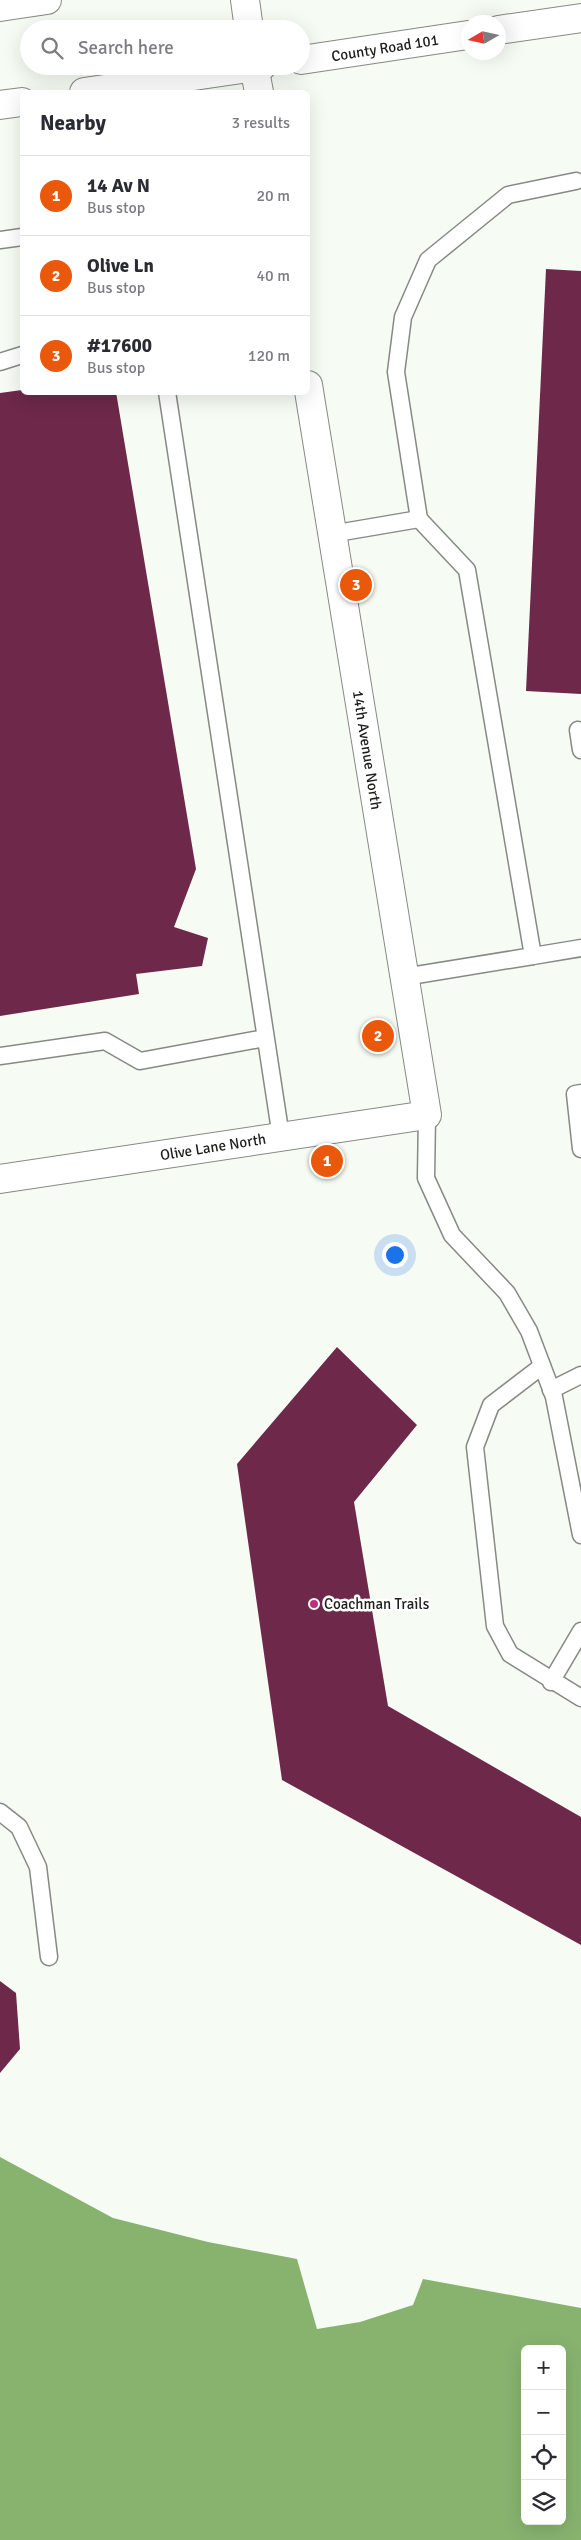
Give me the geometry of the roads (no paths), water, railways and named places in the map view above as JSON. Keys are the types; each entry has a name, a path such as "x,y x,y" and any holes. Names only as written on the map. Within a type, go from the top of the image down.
{"street":[{"path":"0,7 46,0"},
{"path":"245,0 248,20"},
{"path":"506,29 581,18"},
{"name":"County Road 101","path":"310,59 461,36"},
{"path":"102,90 239,75"},
{"path":"0,105 20,102"},
{"name":"14th Avenue North","path":"310,395 427,1115"},
{"name":"Olive Lane North","path":"0,1179 427,1115"}],"lane":[{"path":"532,956 467,570 419,520 396,372 403,317 428,260 508,195 576,181"},
{"path":"0,240 20,237"},
{"path":"0,362 20,356"},
{"path":"166,395 281,1137"},
{"path":"332,534 419,520"},
{"path":"578,730 581,750"},
{"path":"404,977 581,948"},
{"path":"0,1056 105,1041 140,1061 266,1038"},
{"path":"581,1093 575,1094 581,1149"},
{"path":"427,1115 426,1178 452,1235 507,1293 529,1331 551,1390 581,1535"},
{"path":"542,1366 491,1406 475,1447 495,1626 510,1654 551,1682 581,1698"},
{"path":"551,1390 581,1375"},
{"path":"551,1682 581,1631"},
{"path":"0,1812 19,1827 38,1867 49,1957"}],"place":[{"name":"#17600","path":"356,585"},
{"name":"Olive Ln","path":"378,1036"},
{"name":"14 Av N","path":"327,1161"},
{"name":"Coachman Trails","path":"314,1604"}]}
